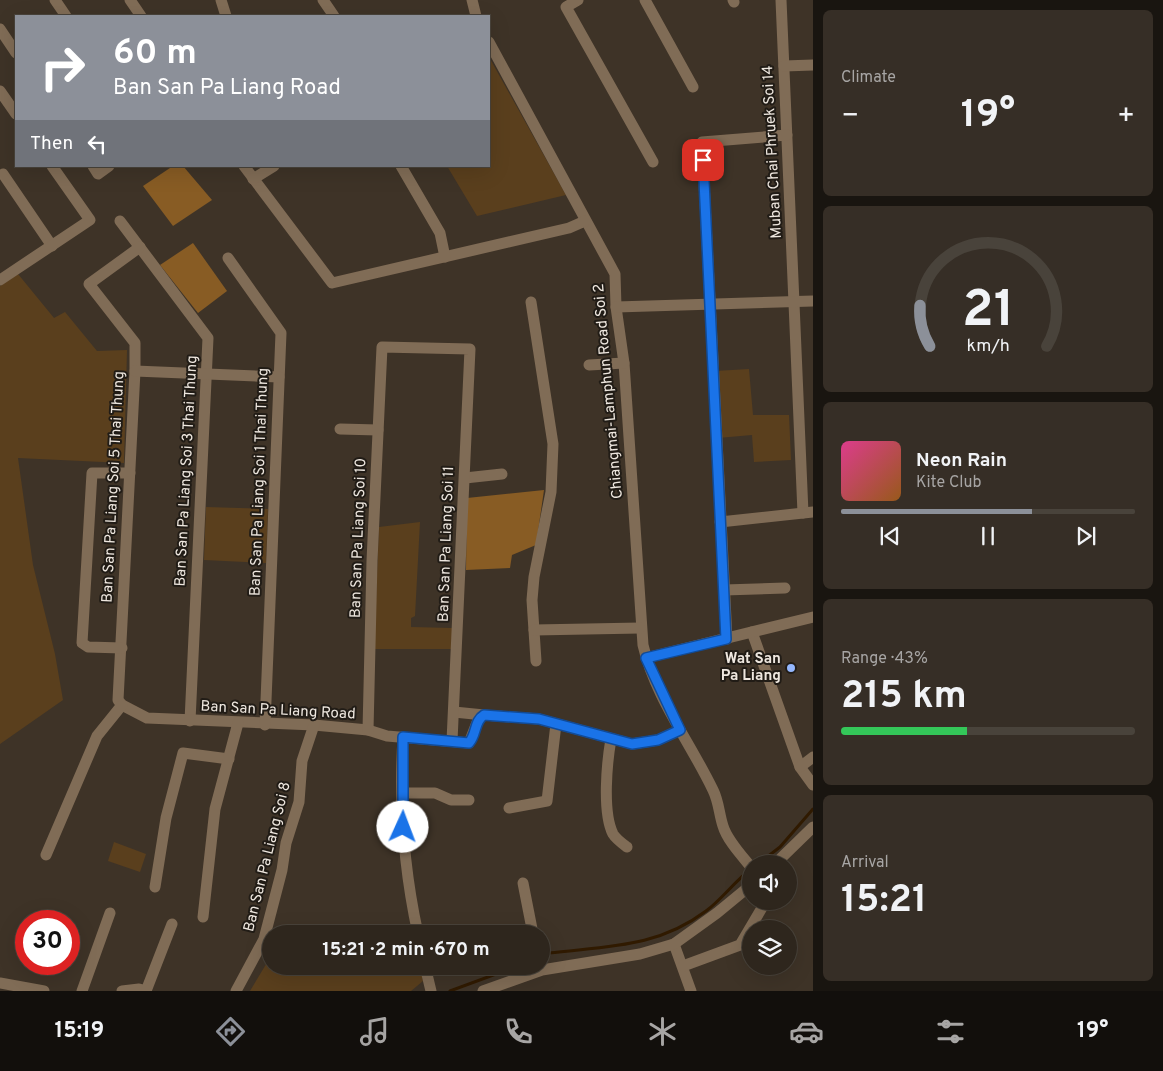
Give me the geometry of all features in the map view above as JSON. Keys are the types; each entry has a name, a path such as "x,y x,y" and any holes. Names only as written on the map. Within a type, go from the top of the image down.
{"street":[{"path":"55,0 65,15"},
{"path":"130,0 140,15"},
{"path":"221,0 226,15"},
{"path":"323,0 333,15"},
{"path":"472,0 476,15"},
{"path":"578,0 566,7 653,162"},
{"path":"645,0 692,87"},
{"name":"Muban Chai Phruek Soi 14","path":"781,0 795,302 808,513"},
{"path":"0,28 15,51"},
{"name":"Chiangmai-Lamphun Road Soi 2","path":"490,44 614,274 616,307 624,363 640,628 646,658 680,730 713,790 719,804 724,828 743,855"},
{"path":"784,66 813,65"},
{"path":"0,91 15,113"},
{"path":"726,639 702,142 787,136"},
{"path":"2,275 52,246 90,220 53,167"},
{"path":"94,167 98,174 108,167"},
{"path":"245,167 332,283 569,228 585,221"},
{"path":"253,178 272,167"},
{"path":"402,167 440,233 445,257"},
{"path":"3,174 52,246"},
{"name":"Ban San Pa Liang Soi 3 Thai Thung","path":"120,221 208,338 190,721"},
{"name":"Ban San Pa Liang Soi 5 Thai Thung","path":"122,705 118,700 122,648 135,343 89,284 140,247"},
{"name":"Ban San Pa Liang Soi 1 Thai Thung","path":"228,258 281,333 265,724"},
{"path":"616,307 710,306 813,301"},
{"path":"531,302 553,444 551,492 534,578 532,600 536,661"},
{"name":"Ban San Pa Liang Soi 10","path":"368,730 382,347 470,349"},
{"name":"Ban San Pa Liang Soi 11","path":"452,741 470,349"},
{"path":"589,365 624,363"},
{"path":"135,371 279,376"},
{"path":"340,429 378,430"},
{"path":"122,648 88,647 82,642 92,473 130,472"},
{"path":"465,478 502,474"},
{"path":"720,522 808,513"},
{"path":"724,590 784,588"},
{"path":"646,658 813,617"},
{"path":"534,630 640,628"},
{"path":"752,632 800,767 813,785"},
{"path":"46,855 97,736 122,705"},
{"name":"Ban San Pa Liang Road","path":"122,705 147,718 238,724 314,725 368,730 388,736 452,741 471,741 478,720 484,715"},
{"path":"454,712 539,719 611,739 640,744 658,740 680,730"},
{"path":"204,917 215,809 238,724"},
{"path":"509,808 548,801 556,724"},
{"name":"Ban San Pa Liang Soi 8","path":"236,991 264,939 282,870 286,843 299,802 302,761 314,725"},
{"path":"403,737 401,768 404,793 403,827 412,907 416,925"},
{"path":"611,739 606,767 608,809 613,834 627,848"},
{"path":"155,887 174,779 183,753 229,759"},
{"path":"800,767 813,757"},
{"path":"404,793 435,793 452,800 469,800"},
{"path":"784,855 813,828"},
{"path":"523,883 530,925"},
{"path":"550,967 640,954 674,944 718,913 742,893"},
{"path":"683,966 740,945 761,910"},
{"path":"82,991 110,913"},
{"path":"122,991 139,989 146,991 172,924"},
{"path":"674,944 691,991"},
{"path":"426,975 428,989"},
{"path":"483,991 523,975"},
{"path":"0,983 44,991"}],"shaded area":[{"path":"490,59 566,195 477,216 448,167 490,167"},
{"path":"172,167 184,167 212,200 173,226 143,186"},
{"path":"193,243 227,291 198,313 160,265"},
{"path":"18,274 54,318 65,312 97,351 127,350 124,463 18,458 33,565 55,654 63,700 0,744 0,286"},
{"path":"749,369 753,415 789,415 791,460 754,462 752,435 718,438 715,371"},
{"path":"544,490 536,545 512,555 510,568 466,570 467,498"},
{"path":"206,507 268,509 266,563 204,560"},
{"path":"420,522 415,616 411,618 411,627 452,628 452,649 374,649 379,527"},
{"path":"114,842 146,854 140,872 108,861"},
{"path":"262,971 262,975 422,975 423,981 411,991 250,991"}],"waterway":[{"path":"770,855 780,847 813,809"},
{"path":"550,953 631,943 669,932 688,923 706,911 742,876"},
{"path":"450,991 494,975"}],"place":[{"name":"Wat San Pa Liang","path":"791,668"}],"route":[{"path":"403,827 404,785 401,768 403,737 469,743 478,720 484,715 539,719 632,744 658,740 680,730 646,658 726,639 703,160"}]}
